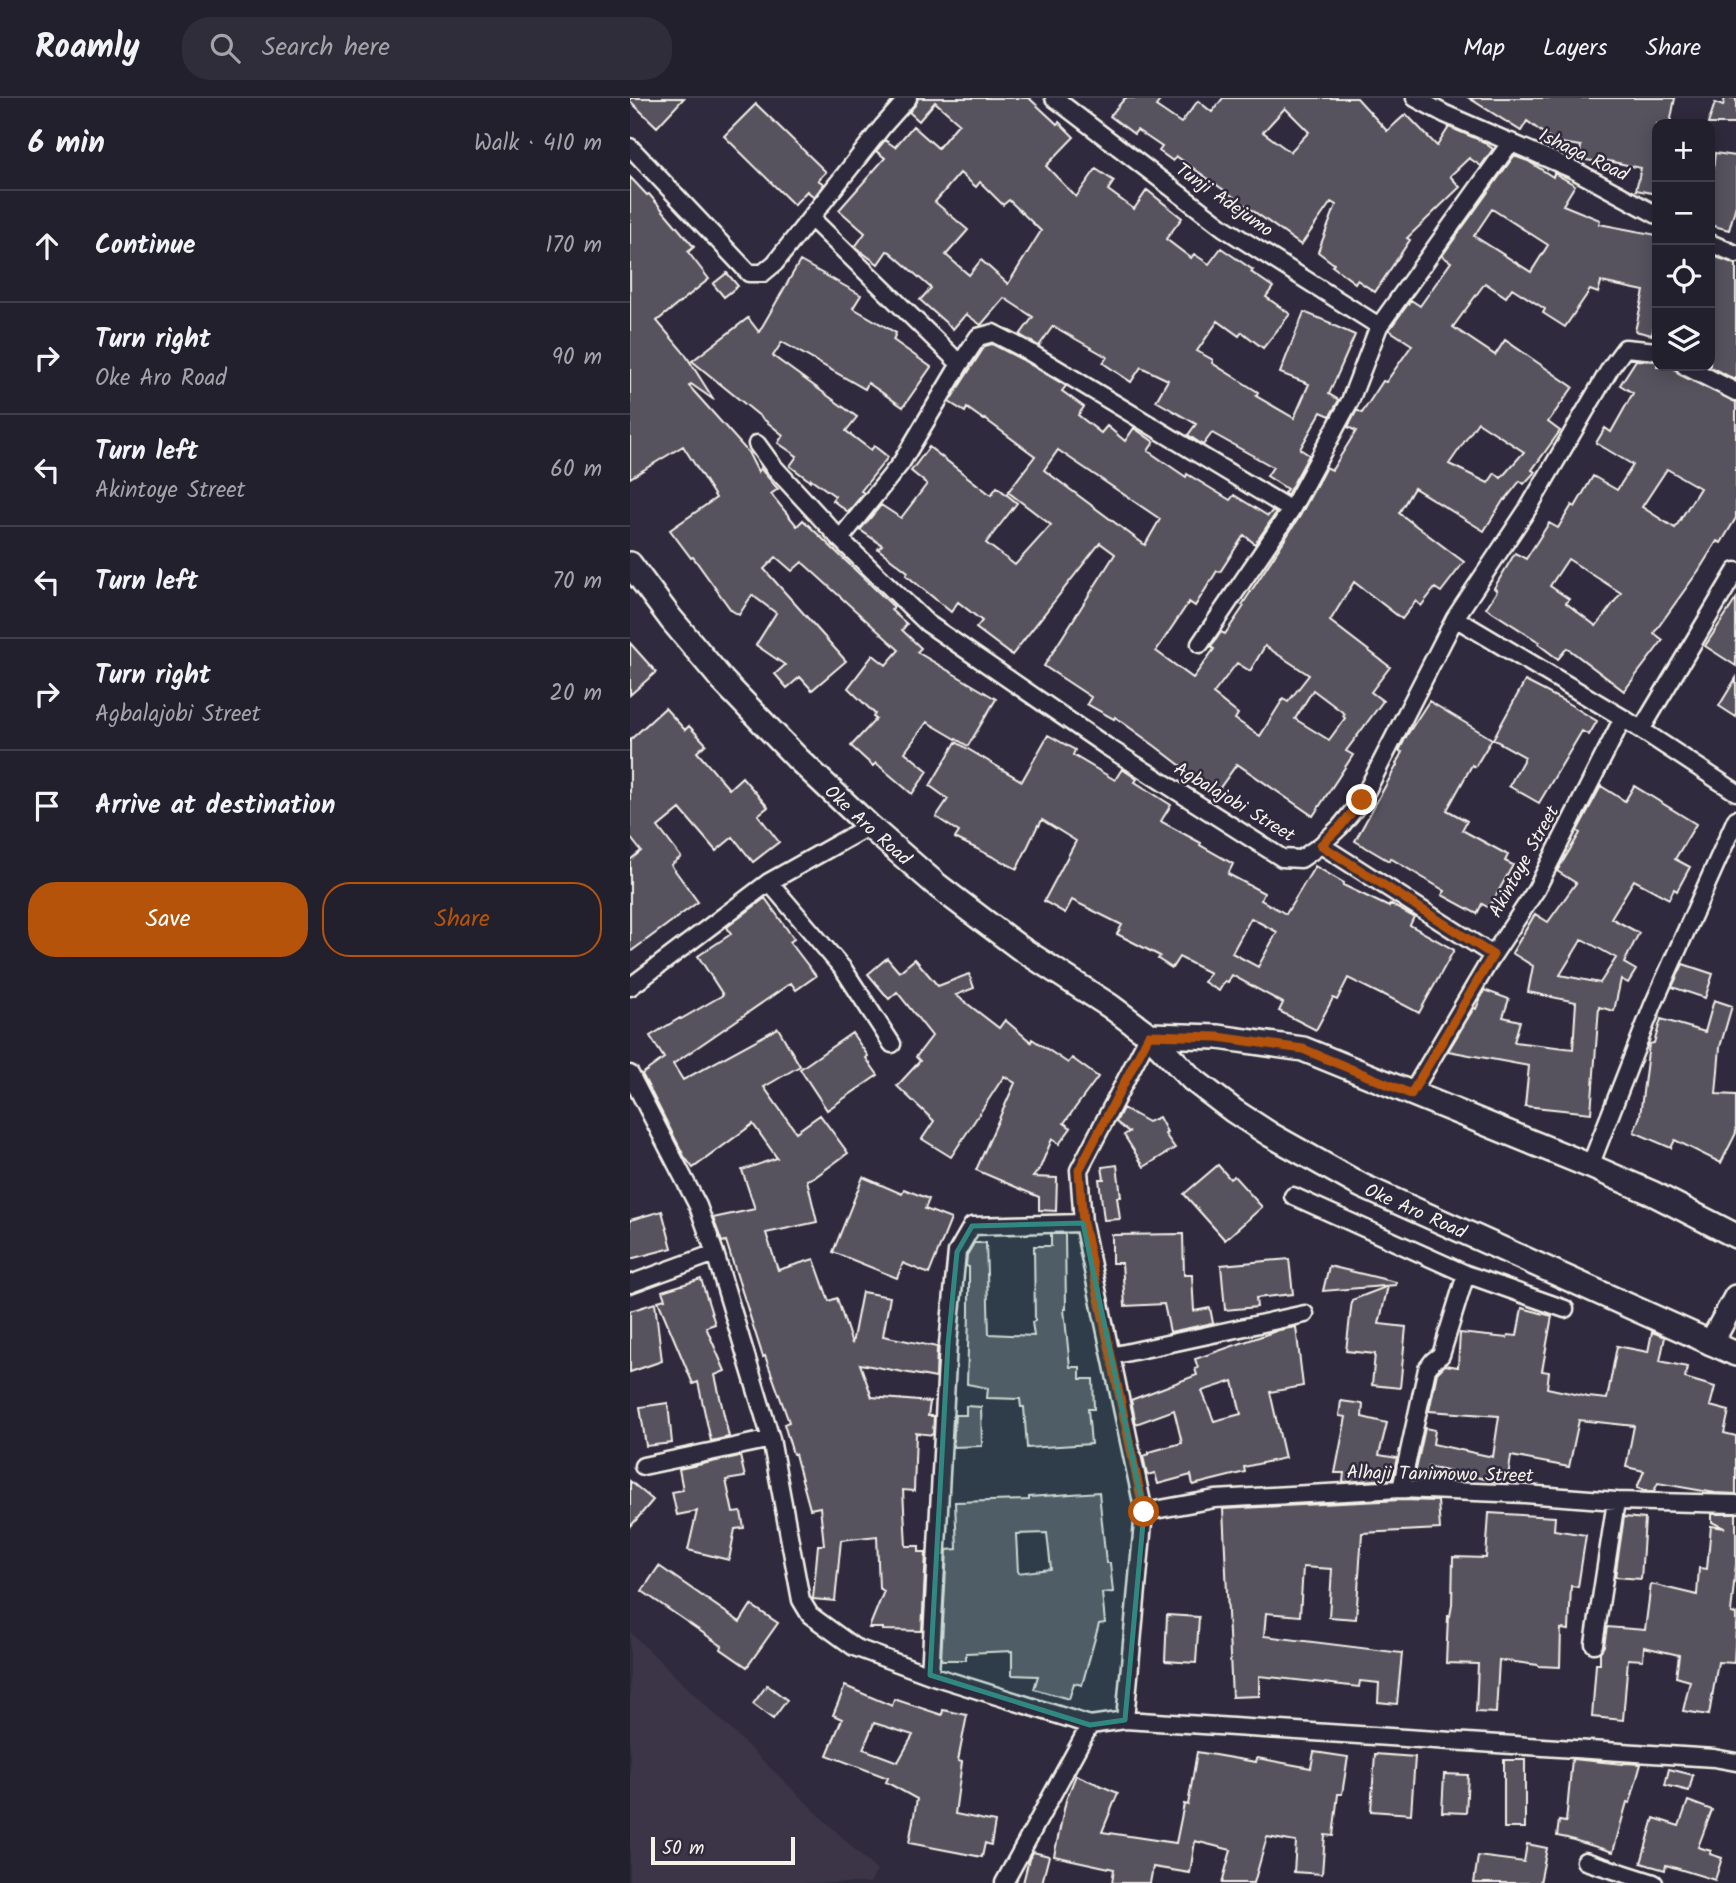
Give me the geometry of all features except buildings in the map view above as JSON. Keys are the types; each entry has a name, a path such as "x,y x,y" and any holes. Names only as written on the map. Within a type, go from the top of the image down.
{"main road":[{"name":"Oke Aro Road","path":"630,564 671,619 723,681 797,758 869,825 938,886 980,918 1149,1035 1192,1079 1234,1111 1362,1186 1736,1354"},
{"path":"1149,1035 1218,1037 1303,1049 1590,1166 1736,1236"},
{"path":"1711,1343 1736,1297"}],"street":[{"path":"630,147 748,273 763,273 775,263 908,98"},
{"name":"Tunji Adejumo","path":"1054,98 1224,228 1379,326"},
{"name":"Ishaga Road","path":"1415,98 1583,175 1652,212"},
{"path":"1200,645 1291,510 1350,401 1379,326 1511,142"},
{"path":"811,218 960,364"},
{"path":"1715,245 1736,254"},
{"path":"840,539 901,463 978,337 993,333 1291,510"},
{"name":"Agbalajobi Street","path":"757,444 773,466 840,539 927,623 1106,747 1282,858 1301,859 1340,827 1362,800 1455,618 1529,506 1611,367 1625,348 1652,351"},
{"path":"1695,371 1736,392"},
{"path":"1641,730 1736,570"},
{"path":"1455,618 1623,718 1736,792"},
{"name":"Akintoye Street","path":"1411,1094 1493,955 1536,890 1623,718"},
{"path":"1590,1166 1653,1005 1736,819"},
{"path":"630,987 769,882 869,825"},
{"path":"1321,845 1493,955"},
{"path":"769,882 844,970 892,1044"},
{"path":"1125,1720 1144,1512 1083,1223 1079,1170 1149,1035"},
{"path":"630,1074 698,1206 715,1253 771,1439 801,1600 810,1615 854,1647 930,1675 1090,1725 1125,1720 1714,1758 1736,1762"},
{"path":"1293,1196 1466,1274 1565,1309"},
{"path":"930,1675 943,1416 957,1252 972,1226 1083,1223"},
{"path":"630,1284 715,1253"},
{"path":"1401,1489 1427,1369 1441,1355 1466,1274"},
{"path":"1111,1356 1306,1314"},
{"path":"643,1466 771,1439"},
{"name":"Alhaji Tanimowo Street","path":"1144,1512 1215,1499 1401,1489 1616,1501 1736,1504"},
{"path":"1594,1644 1616,1501"},
{"path":"1004,1883 1090,1725"},
{"path":"1585,1861 1654,1883"}],"highlighted area":[{"path":"1083,1223 1144,1512 1125,1720 1090,1725 930,1675 948,1344 957,1252 972,1226"}],"shaded area":[{"path":"630,1632 877,1871 870,1883 630,1883"}],"route":[{"path":"1144,1512 1083,1223 1079,1170 1149,1035 1218,1037 1303,1049 1411,1094 1493,955 1321,845 1362,800"}]}
